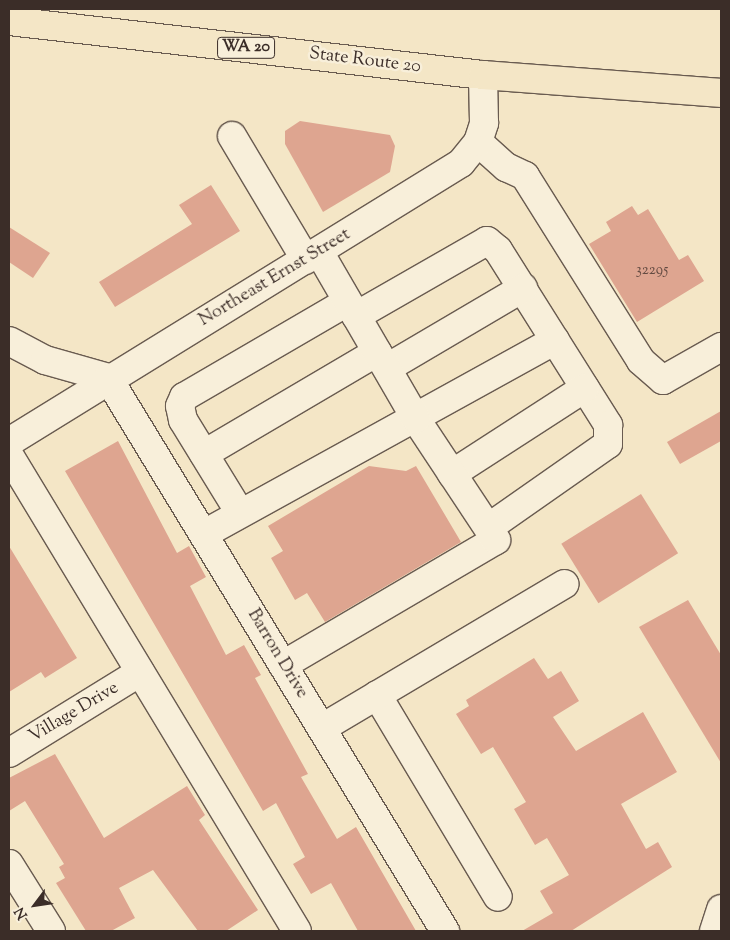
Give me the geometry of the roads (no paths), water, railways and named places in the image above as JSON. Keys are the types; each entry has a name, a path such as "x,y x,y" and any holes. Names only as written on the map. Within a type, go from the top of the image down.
{"main road":[{"name":"State Route 20","path":"9,21 483,75 721,93"}],"street":[{"name":"Northeast Ernst Street","path":"9,442 108,378 313,256 461,163 478,142 484,123 483,75"},
{"path":"232,136 313,256 352,309 416,418 496,540 283,665"},
{"path":"478,142 506,167 525,176 641,361 663,380 721,347"},
{"path":"240,513 183,420 180,406 184,397 487,241 498,250 523,288 608,425 608,444 488,528"},
{"path":"204,454 523,288"},
{"path":"204,534 555,340"},
{"path":"9,341 45,360 108,378"},
{"name":"Barron Drive","path":"108,378 445,931"},
{"path":"452,474 585,388"},
{"path":"9,455 297,931"},
{"path":"322,728 565,584"},
{"name":"Village Drive","path":"9,753 140,672"},
{"path":"377,695 498,897"},
{"path":"9,864 51,931"},
{"path":"714,931 721,909"}]}
